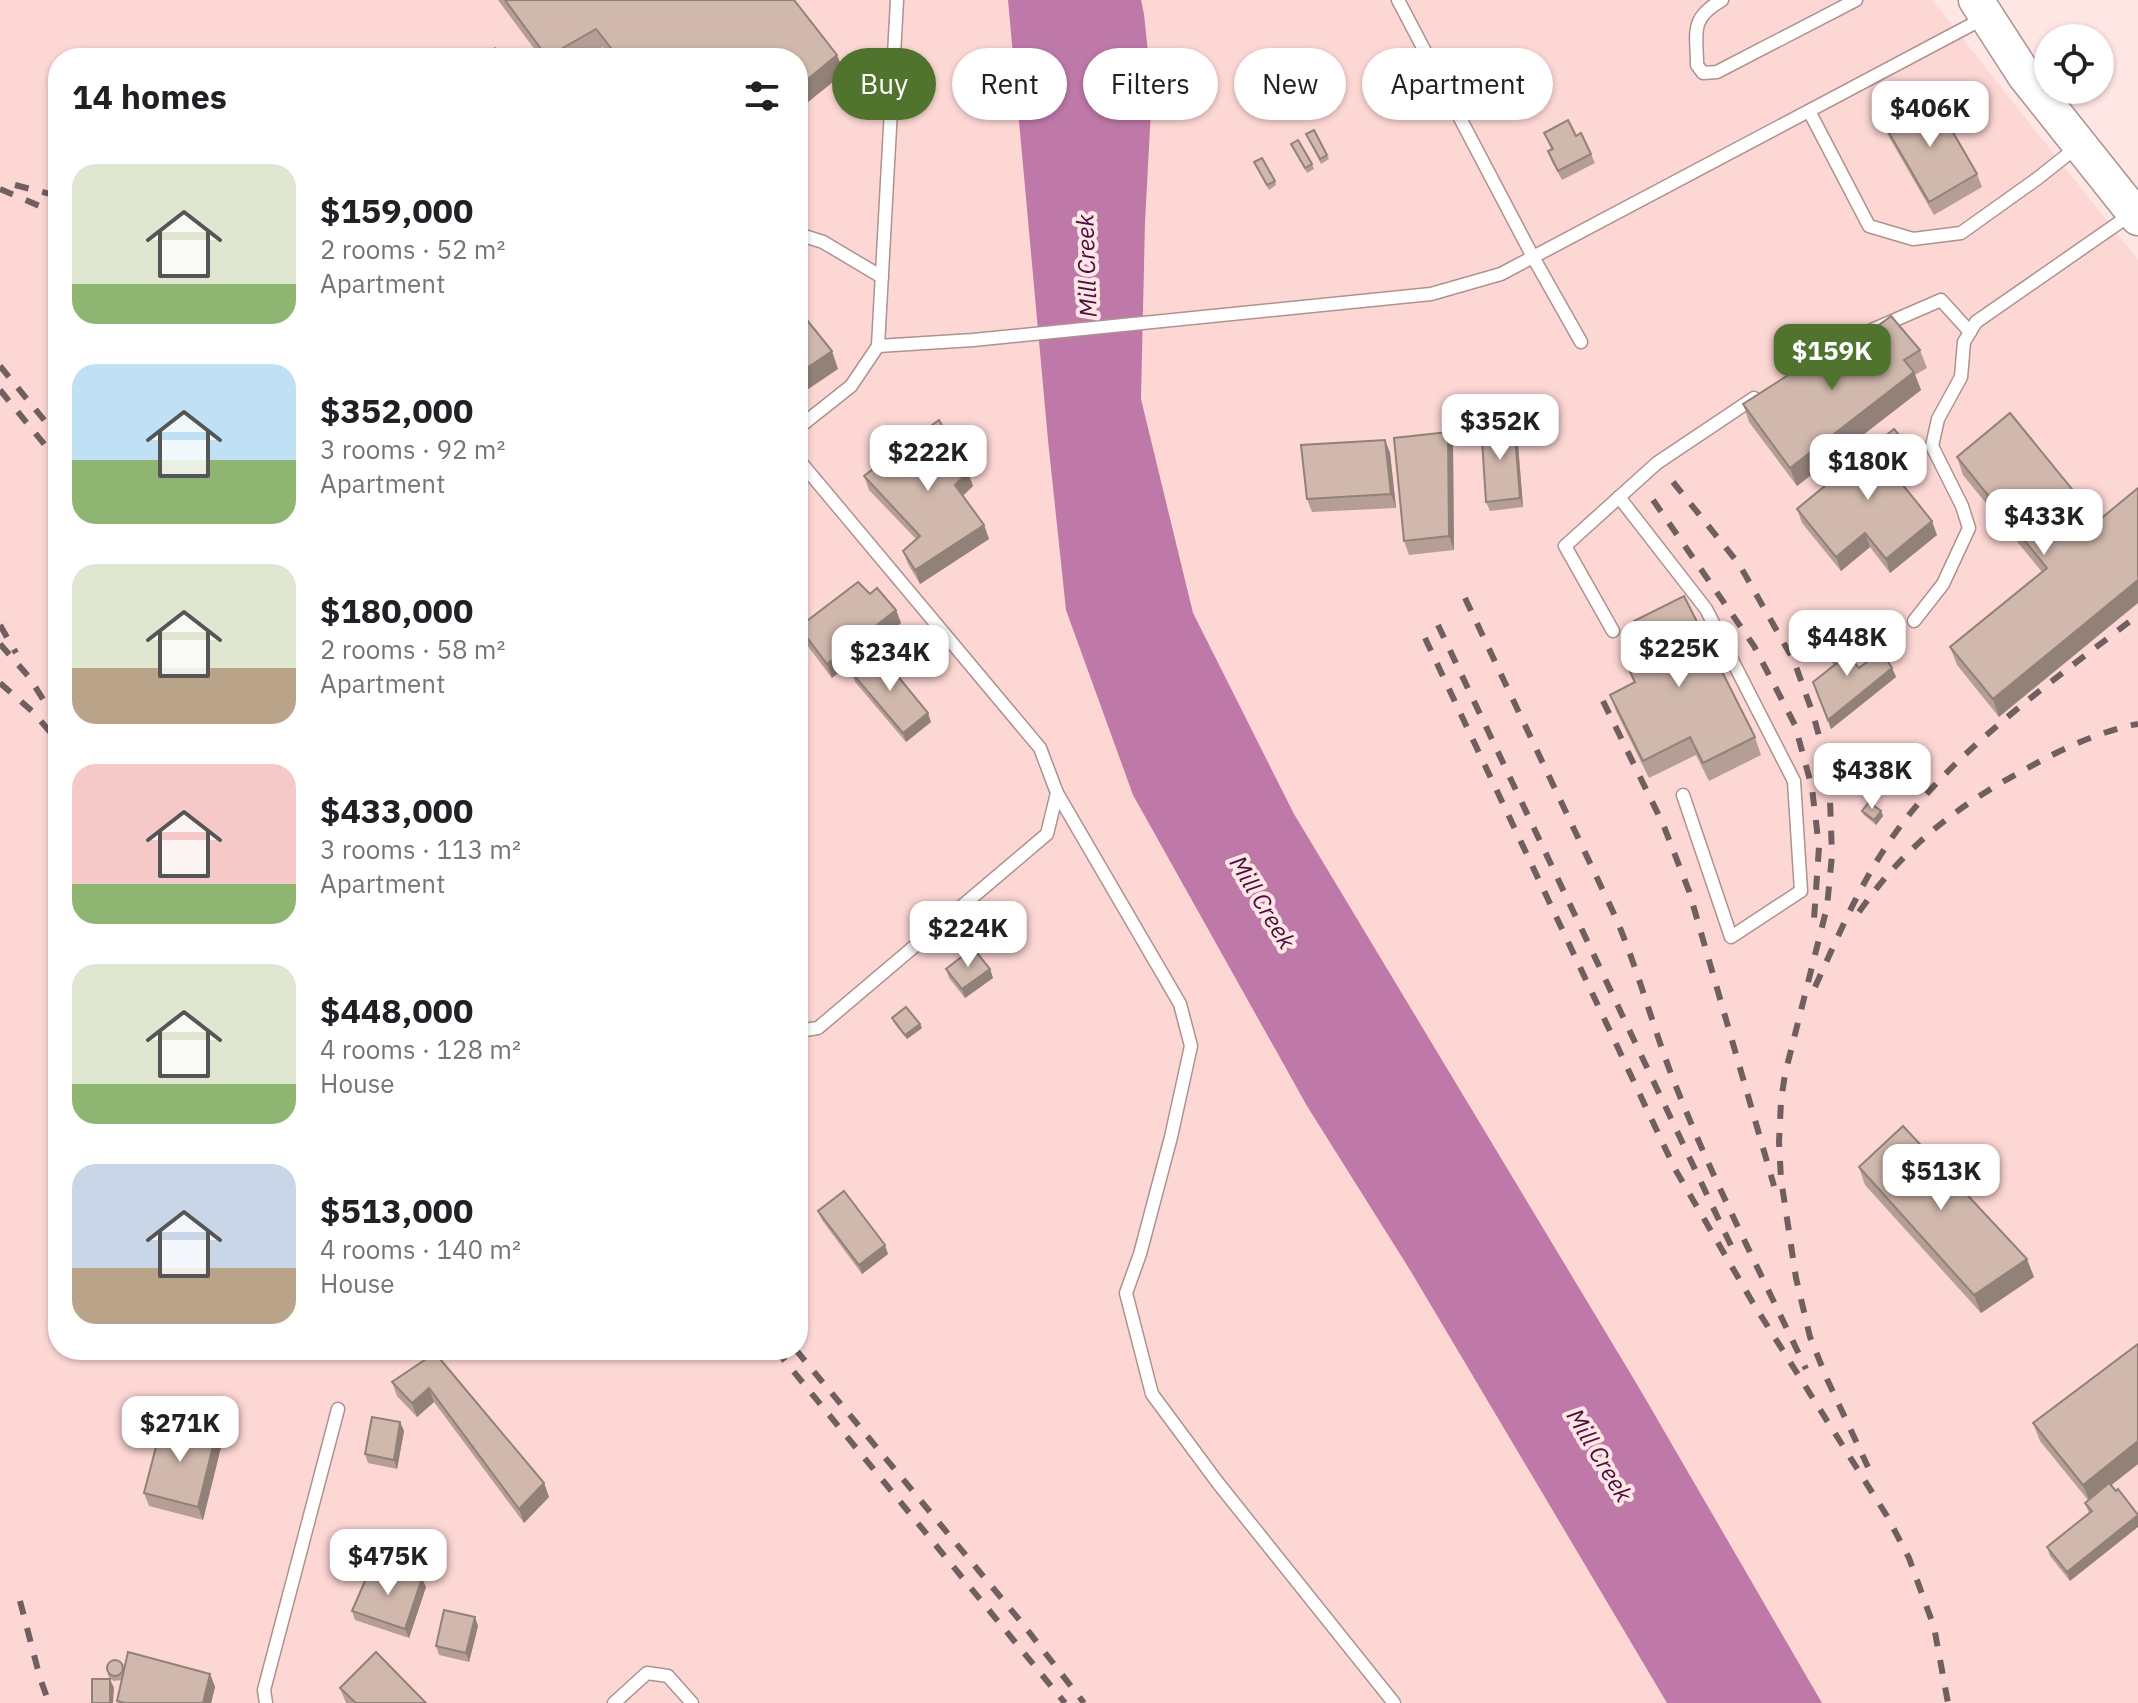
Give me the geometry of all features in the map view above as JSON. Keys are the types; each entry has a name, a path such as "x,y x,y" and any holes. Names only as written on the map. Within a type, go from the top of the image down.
{"street":[{"path":"1981,8 2025,76 2136,215"}],"lane":[{"path":"808,420 851,386 878,346 897,0"},
{"path":"1398,0 1581,342"},
{"path":"1722,0 1706,9 1697,23 1697,65 1703,73 1717,72 1856,0"},
{"path":"878,346 973,340 1431,294 1501,274 1809,111 1981,8"},
{"path":"1809,111 1869,226 1913,239 1961,233 2080,145"},
{"path":"1914,621 1943,584 1969,528 1962,506 1932,446 1938,419 1961,377 1964,342 1976,322 2136,215"},
{"path":"808,237 823,242 882,277"},
{"path":"1792,375 1842,343 1941,300 1970,332"},
{"path":"1613,631 1565,546 1657,463 1766,391"},
{"path":"808,471 1040,748 1057,793 1180,1004 1191,1046 1171,1137 1140,1254 1126,1293 1152,1394 1218,1483 1394,1703"},
{"path":"1619,497 1706,609 1794,781 1801,891 1731,937 1683,795"},
{"path":"808,1030 818,1028 1047,834 1057,793"},
{"path":"266,1703 264,1690 338,1409"},
{"path":"614,1703 647,1673 668,1676 692,1703"}],"shaded area":[{"path":"0,0 1932,0 2138,260 2138,1703 0,1703"}],"water":[{"name":"Mill Creek","path":"1008,0 1141,0 1148,48 1083,48 1083,120 1150,120 1141,399 1193,613 1294,814 1638,1386 1822,1703 1667,1703 1410,1270 1307,1106 1133,795 1066,610 1019,120 1067,120 1067,48 1012,48"}],"building":[{"path":"505,0 794,0 832,49 832,59 808,79 808,48 611,48 596,29 563,48 540,48"},
{"path":"1932,96 1977,174 1929,202 1884,124"},
{"path":"1568,120 1576,136 1581,133 1591,154 1558,171 1548,151 1553,149 1544,133"},
{"path":"1314,130 1327,155 1320,159 1306,134"},
{"path":"1298,140 1312,164 1305,168 1291,144"},
{"path":"1262,158 1275,181 1267,185 1254,162"},
{"path":"1891,316 1920,350 1904,360 1914,372 1790,468 1743,404 1818,356 1825,365"},
{"path":"808,321 832,351 808,367"},
{"path":"2010,413 2098,521 2138,488 2138,580 1993,699 1950,647 2047,568 1957,457"},
{"path":"939,420 968,472 955,485 984,525 915,570 903,551 920,536 864,476"},
{"path":"1514,423 1520,498 1486,502 1481,424"},
{"path":"1894,429 1915,454 1893,473 1932,521 1886,559 1865,533 1836,557 1797,509"},
{"path":"1448,432 1449,536 1404,541 1394,438"},
{"path":"1385,440 1391,494 1307,499 1301,445"},
{"path":"858,582 870,594 877,588 896,610 827,664 808,639 808,620"},
{"path":"1684,596 1755,737 1703,763 1690,737 1643,761 1610,695 1635,682 1622,655 1645,643 1634,621"},
{"path":"1835,638 1859,668 1881,651 1892,668 1828,720 1813,682 1837,663 1823,647"},
{"path":"878,652 928,713 903,733 852,673"},
{"path":"1869,802 1881,811 1874,820 1862,811"},
{"path":"973,948 990,969 962,989 946,969"},
{"path":"906,1007 920,1024 905,1035 892,1018"},
{"path":"1903,1126 2027,1259 1974,1295 1859,1167"},
{"path":"844,1191 885,1245 859,1265 818,1211"},
{"path":"2138,1344 2138,1441 2083,1485 2033,1423"},
{"path":"425,1360 441,1360 544,1483 519,1509 429,1388 412,1403 392,1382"},
{"path":"372,1417 400,1422 394,1460 365,1454"},
{"path":"163,1420 216,1434 198,1507 144,1493"},
{"path":"2109,1483 2116,1491 2118,1489 2138,1515 2067,1572 2047,1547 2092,1511 2085,1503"},
{"path":"371,1567 422,1578 405,1629 352,1611"},
{"path":"444,1610 475,1617 466,1653 436,1646"},
{"path":"128,1652 210,1674 203,1703 117,1701"},
{"path":"376,1652 426,1703 356,1703 340,1688"},
{"path":"112,1660 118,1660 123,1668 121,1674 112,1676 107,1671 107,1665"},
{"path":"92,1679 110,1679 110,1703 92,1703"}],"railway":[{"path":"499,48 505,43"},
{"path":"15,185 48,193"},
{"path":"0,189 48,210"},
{"path":"0,366 48,425"},
{"path":"0,390 48,449"},
{"path":"1673,482 1739,564 1794,661 1829,772 1832,855 1827,907 1785,1074 1779,1142 1781,1179 1796,1278 1810,1337 1868,1467"},
{"path":"1653,500 1754,646 1795,725 1812,788 1819,847 1814,919"},
{"path":"1465,598 1615,916 1685,1109 1806,1369"},
{"path":"1815,987 1866,879 1912,811 1971,749 2003,721 2138,615"},
{"path":"0,625 16,653"},
{"path":"1438,625 1735,1254"},
{"path":"1425,638 1675,1169 1753,1303 1887,1516 1909,1558 1934,1627 1948,1703"},
{"path":"0,644 29,677 48,707"},
{"path":"0,683 48,729"},
{"path":"1603,701 1663,824 1689,891 1774,1186"},
{"path":"1859,912 1917,845 1983,794 2059,751 2138,724"},
{"path":"784,1360 1065,1703"},
{"path":"804,1360 1022,1623 1084,1703"},
{"path":"20,1601 49,1703"}]}
